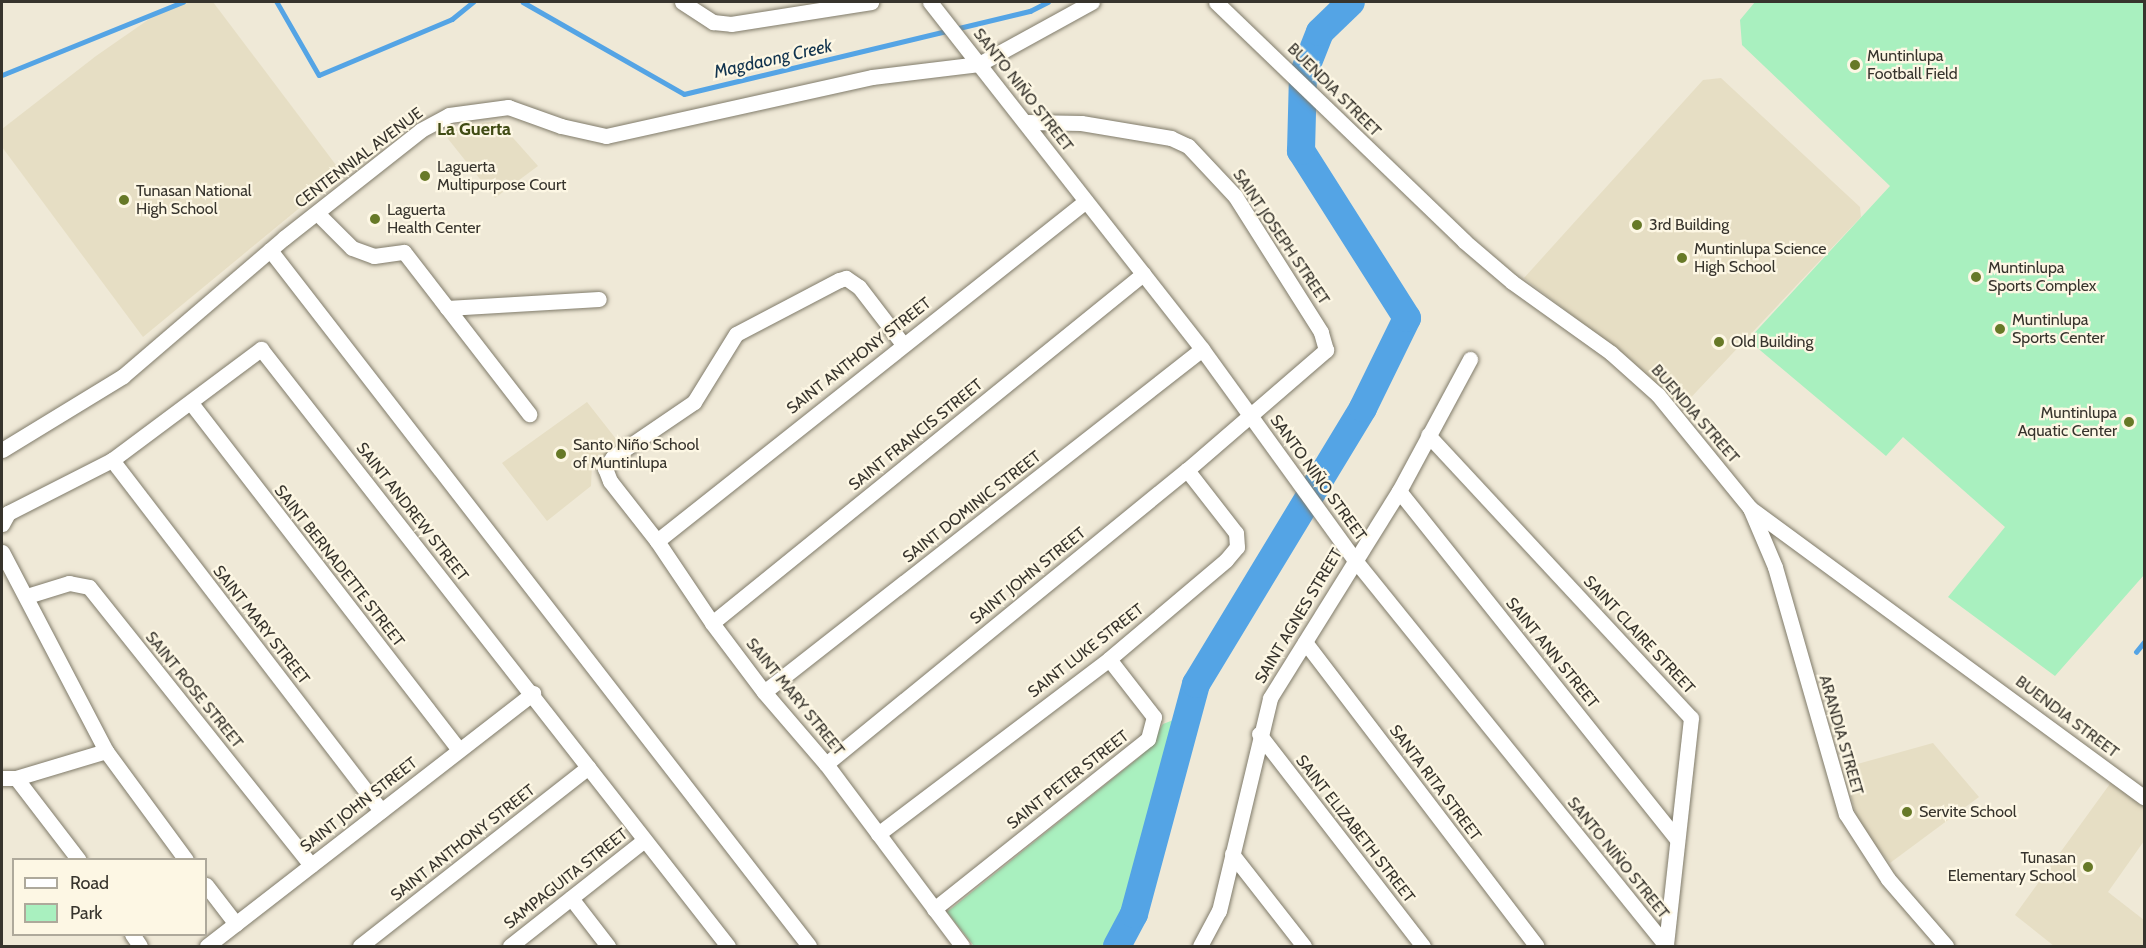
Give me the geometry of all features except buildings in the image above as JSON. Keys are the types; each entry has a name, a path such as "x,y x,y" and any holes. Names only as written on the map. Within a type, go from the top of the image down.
{"street":[{"path":"682,2 713,22 731,24 871,2"},
{"name":"SANTO NIÑO STREET","path":"930,2 1027,122 1202,350 1354,559 1666,946"},
{"path":"975,58 1092,2"},
{"name":"BUENDIA STREET","path":"1216,2 1498,271 1611,353 1658,395 1750,508 2145,797"},
{"name":"CENTENNIAL AVENUE","path":"2,450 123,376 270,250 421,130 455,113 508,107 561,126 606,136 872,77 975,58"},
{"name":"SAINT JOSEPH STREET","path":"1027,122 1082,123 1170,138 1188,146 1207,162 1235,196 1327,341 1322,357 1251,416"},
{"name":"SAINT ANTHONY STREET","path":"657,541 902,343 1086,201"},
{"path":"317,213 352,248 374,256 404,252 529,414"},
{"path":"270,250 808,946"},
{"name":"SAINT FRANCIS STREET","path":"712,623 1143,274"},
{"name":"SAINT MARY STREET","path":"902,343 858,287 846,278 839,280 736,334 694,402 613,457 605,468 609,481 657,541 712,623 764,692 826,764 962,946"},
{"path":"447,308 599,299"},
{"name":"SAINT ANDREW STREET","path":"2,524 8,513 112,460 261,349 533,693 644,840 728,946"},
{"name":"SAINT DOMINIC STREET","path":"764,692 1202,350"},
{"name":"SAINT AGNES STREET","path":"1200,946 1219,911 1259,734 1270,699 1354,559 1399,490 1470,359"},
{"name":"SAINT BERNADETTE STREET","path":"191,403 459,750"},
{"name":"SAINT JOHN STREET","path":"826,764 1251,416"},
{"name":"SAINT CLAIRE STREET","path":"1428,435 1691,718 1666,946"},
{"name":"SAINT MARY STREET","path":"112,460 381,811"},
{"name":"SAINT LUKE STREET","path":"878,834 1108,659 1237,547 1236,533 1187,470"},
{"name":"SAINT ANN STREET","path":"1399,490 1677,839"},
{"name":"ARANDIA STREET","path":"1750,508 1775,567 1846,814 1888,879 1946,946"},
{"path":"2,552 106,751 185,858"},
{"name":"SAINT ROSE STREET","path":"27,596 69,584 89,587 311,865"},
{"name":"SANTA RITA STREET","path":"1305,642 1537,946"},
{"name":"SAINT PETER STREET","path":"934,909 1148,739 1154,717 1108,659"},
{"name":"SAINT JOHN STREET","path":"207,946 533,693"},
{"name":"SAINT ELIZABETH STREET","path":"1259,734 1423,946"},
{"path":"77,858 9,778 106,751"},
{"name":"SAINT ANTHONY STREET","path":"360,946 588,767"},
{"name":"SAMPAGUITA STREET","path":"510,946 644,840"},
{"path":"1232,854 1304,946"},
{"path":"207,886 236,924"},
{"path":"571,898 608,946"}],"shaded area":[{"path":"182,2 213,2 342,173 143,337 2,147 2,129 96,56 155,15"},
{"name":"Muntinlupa Science High School","path":"1721,78 1860,207 1861,217 1681,408 1632,361 1524,278 1703,80"},
{"path":"498,121 538,166 495,198 445,135 467,124"},
{"name":"Santo Niño School of Muntinlupa","path":"587,402 620,444 592,465 591,486 547,521 502,463"},
{"name":"Servite School","path":"1933,743 1979,797 1890,863 1859,825 1843,768"},
{"name":"Tunasan Elementary School","path":"2112,781 2144,805 2144,841 2108,892 2144,920 2144,946 2054,946 2015,915"}],"green space":[{"name":"Muntinlupa Sports Complex","path":"1755,2 2144,2 2144,575 2055,676 1948,597 2005,527 1903,437 1886,456 1748,340 1890,186 1742,45 1740,20"},
{"path":"1181,717 1128,909 1107,946 974,946 947,912 1141,756 1163,724"}],"waterway":[{"name":"Magdaong Creek","path":"2,75 183,2"},
{"name":"Magdaong Creek","path":"277,2 319,75 452,19 473,2"},
{"name":"Magdaong Creek","path":"523,2 684,94 1030,11 1048,2"},
{"path":"1117,946 1134,914 1196,684 1363,408 1407,318 1301,151 1303,75 1320,32 1351,2"},
{"path":"2136,652 2144,642"}],"place":[{"name":"Muntinlupa Football Field","path":"1855,65"},
{"name":"Laguerta Multipurpose Court","path":"425,176"},
{"name":"Tunasan National High School","path":"124,200"},
{"name":"Laguerta Health Center","path":"375,219"},
{"name":"3rd Building","path":"1637,225"},
{"name":"Muntinlupa Science High School","path":"1682,258"},
{"name":"Muntinlupa Sports Complex","path":"1976,277"},
{"name":"Muntinlupa Sports Center","path":"2000,329"},
{"name":"Old Building","path":"1719,342"},
{"name":"Muntinlupa Aquatic Center","path":"2129,422"},
{"name":"Santo Niño School of Muntinlupa","path":"561,454"},
{"name":"Servite School","path":"1907,812"},
{"name":"Tunasan Elementary School","path":"2088,867"}],"district":[{"name":"La Guerta","path":"474,129"}]}
